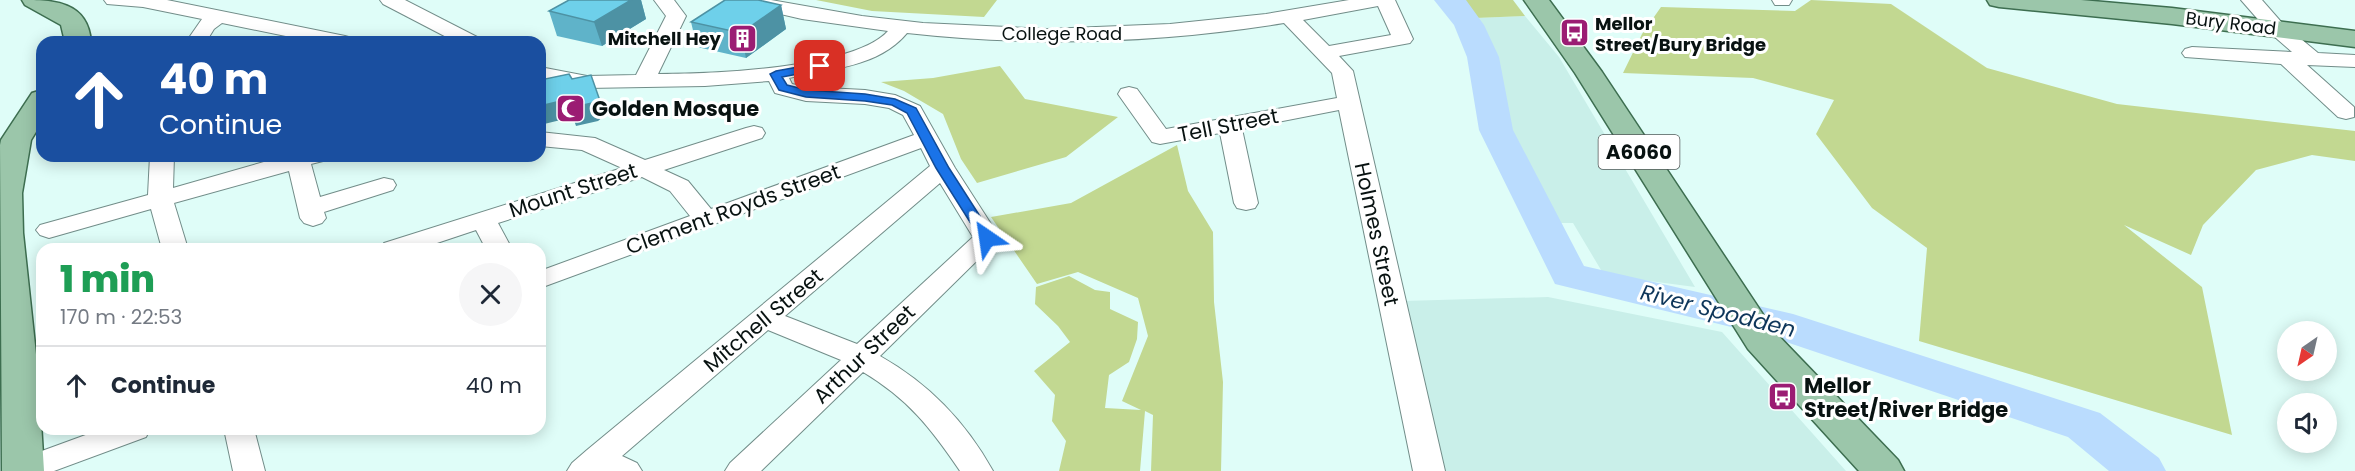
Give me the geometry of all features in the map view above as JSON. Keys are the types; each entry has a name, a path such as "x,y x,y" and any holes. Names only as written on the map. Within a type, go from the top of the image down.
{"main road":[{"path":"34,0 73,20 79,30 78,36"},
{"name":"A6060","path":"1536,0 1588,72 1761,340 1883,471"},
{"name":"Bury Road","path":"1999,0 2172,16 2355,39"},
{"path":"22,471 7,334 3,215 16,140 36,112"}],"street":[{"path":"114,0 143,1 316,36"},
{"path":"390,0 460,36"},
{"path":"644,81 676,16 664,0"},
{"name":"College Road","path":"745,0 843,19 903,26 994,33 1101,34 1197,29 1289,17 1383,0"},
{"path":"1324,53 1403,39 1383,0"},
{"path":"2251,0 2276,28 2313,59"},
{"path":"199,36 206,24 219,16"},
{"name":"Holmes Street","path":"1289,17 1342,71 1429,471"},
{"path":"546,74 587,82 705,80 776,74 865,55 889,42 903,26"},
{"path":"2192,53 2355,62"},
{"path":"2287,58 2346,112"},
{"path":"776,74 783,88 806,94 865,97 895,102 912,111 942,168"},
{"name":"Tell Street","path":"1129,94 1160,137 1349,102"},
{"path":"1230,124 1246,203"},
{"name":"Mount Street","path":"411,243 754,133"},
{"name":"Clement Royds Street","path":"546,278 927,138"},
{"path":"546,140 587,143 679,186 706,219"},
{"path":"162,162 160,198 173,243"},
{"path":"49,230 289,162"},
{"path":"304,162 312,213 384,185"},
{"name":"Arthur Street","path":"741,471 987,238 942,168"},
{"name":"Mitchell Street","path":"602,467 764,318 942,168"},
{"path":"483,219 496,243"},
{"path":"764,318 862,356 925,402 977,471"},
{"path":"22,471 119,435"},
{"path":"240,435 249,471"}],"shaded area":[{"path":"1525,16 1559,57 1695,287 1604,275 1573,223 1554,223 1510,149 1493,83 1491,55 1474,18"},
{"path":"1548,297 1722,332 1846,471 1444,471 1403,301"}],"green space":[{"path":"816,0 997,0 984,17 872,11"},
{"path":"1454,0 1513,0 1525,16 1475,18"},
{"path":"1811,0 1891,4 1987,68 2117,104 2355,131 2355,161 2312,155 2256,170 2203,225 2191,255 2124,225 2202,287 2232,435 1919,341 1927,248 1872,208 1816,134 1834,100 1753,78 1623,73 1642,34 1661,7 1795,11"},
{"path":"1000,66 1025,99 1118,117 1066,157 977,183 961,159 943,114 904,91 881,82 933,78"},
{"path":"1177,145 1188,191 1213,232 1214,302 1223,382 1221,471 1151,471 1153,415 1145,411 1140,471 1059,471 1066,441 1052,421 1055,395 1034,371 1070,342 1058,326 1035,304 1036,287 1069,276 1095,290 1110,292 1110,309 1138,322 1137,339 1129,362 1109,375 1105,408 1141,410 1122,401 1148,336 1138,298 1078,272 1037,284 991,217 1071,203"}],"building":[{"path":"569,0 631,0 594,22 549,11"},
{"path":"725,0 758,0 781,5 741,33 691,22"},
{"path":"569,74 572,79 591,75 599,98 592,103 570,108 569,99 546,105 546,79"}],"waterway":[{"name":"River Spodden","path":"1449,0 1469,25 1483,57 1496,130 1569,275 1778,324 2084,425 2142,471"}],"place":[{"name":"Mellor Street/Bury Bridge","path":"1574,33"},
{"name":"Mitchell Hey","path":"742,38"},
{"name":"Golden Mosque","path":"571,108"},
{"name":"Mellor Street/River Bridge","path":"1783,397"}],"route":[{"path":"820,66 776,74 783,88 806,94 865,97 895,102 912,111 942,168 987,238"}]}
